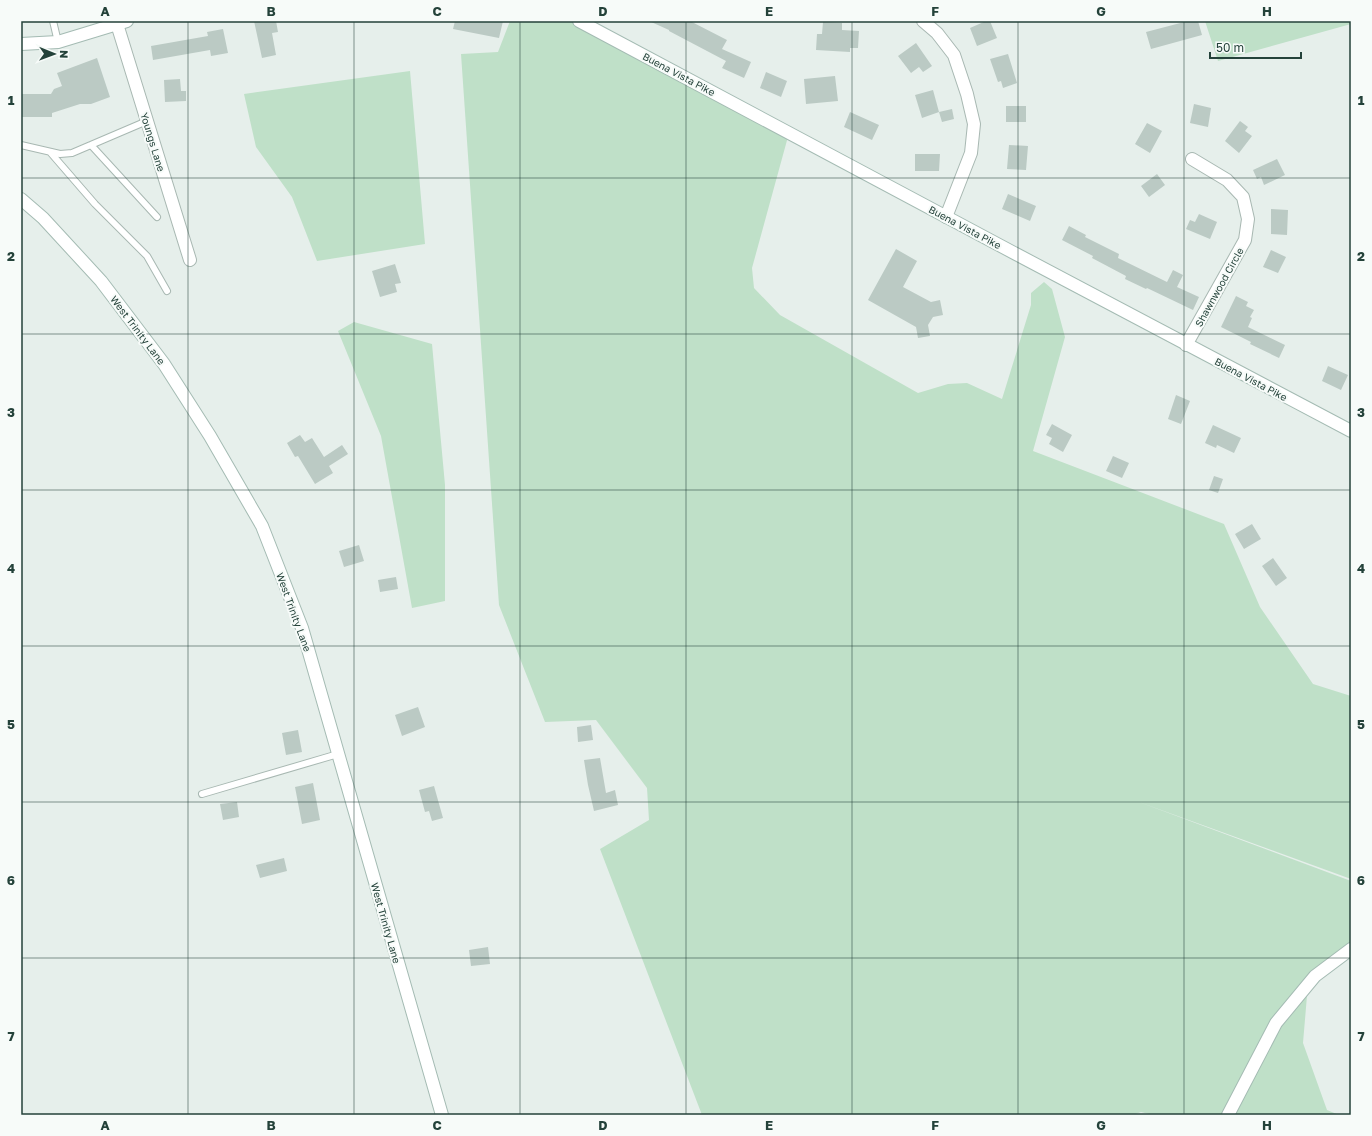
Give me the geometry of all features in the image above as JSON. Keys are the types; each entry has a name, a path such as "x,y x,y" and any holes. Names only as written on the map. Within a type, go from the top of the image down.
{"main road":[{"name":"Buena Vista Pike","path":"579,21 1186,345 1351,431"},
{"path":"922,21 937,33 954,55 967,94 974,124 971,153 946,217"},
{"path":"21,44 58,42 122,23"},
{"name":"Youngs Lane","path":"122,23 147,121 190,260"},
{"name":"Shawnwood Circle","path":"1186,345 1245,240 1248,219 1243,197 1227,180 1192,159"},
{"name":"West Trinity Lane","path":"21,199 43,218 101,281 164,364 210,436 262,526 302,628 442,1115"},
{"path":"1228,1115 1276,1023 1315,976 1351,949"}],"lane":[{"path":"53,21 58,42"},
{"path":"21,145 60,154 72,153 147,121"},
{"path":"91,145 157,217"},
{"path":"50,152 96,204 147,256 167,291"},
{"path":"202,794 338,754"}],"green space":[{"path":"510,21 579,21 789,133 752,268 754,288 780,315 918,393 948,384 967,383 1002,399 1031,305 1031,293 1044,282 1052,289 1065,337 1033,451 1224,524 1260,607 1313,684 1351,696 1351,879 1139,802 1351,881 1351,949 1308,984 1303,1043 1327,1110 1339,1115 1153,1115 1141,1112 1133,1115 702,1115 600,849 649,820 647,788 596,720 545,722 499,605 461,54 498,52"},
{"path":"1205,21 1351,21 1351,24 1218,61"},
{"path":"410,71 425,244 317,261 292,197 256,147 244,94"},
{"path":"354,322 432,344 445,485 445,601 412,608 381,436 338,331"}],"building":[{"path":"254,21 276,21 278,32 272,33 276,55 262,58"},
{"path":"455,21 503,21 499,38 453,29"},
{"path":"649,21 690,21 727,40 722,49 751,62 744,78 722,68 726,61 669,30"},
{"path":"986,21 990,21 997,38 977,46 970,28"},
{"path":"1188,21 1198,21 1202,35 1151,49 1146,32"},
{"path":"823,22 842,23 842,30 859,31 858,48 850,48 850,52 816,50 817,34 822,34"},
{"path":"223,29 228,53 211,56 210,50 153,60 151,46 208,36 207,32"},
{"path":"916,43 932,66 923,72 919,67 911,73 898,56"},
{"path":"1008,54 1017,83 1003,88 1001,81 998,82 990,59"},
{"path":"97,58 110,97 91,104 80,104 52,113 52,117 21,117 21,94 51,94 54,89 62,86 57,73"},
{"path":"766,72 787,81 781,97 760,88"},
{"path":"835,76 838,101 806,104 804,79"},
{"path":"180,79 181,91 186,91 186,101 165,102 164,80"},
{"path":"933,90 939,112 922,118 915,95"},
{"path":"1194,104 1211,108 1208,127 1190,123"},
{"path":"1006,106 1026,106 1026,122 1006,122"},
{"path":"952,109 954,119 942,122 939,112"},
{"path":"850,112 879,125 872,140 844,127"},
{"path":"1240,121 1248,127 1245,131 1252,136 1239,153 1225,141"},
{"path":"1147,123 1162,131 1150,153 1135,144"},
{"path":"1009,145 1028,146 1026,170 1007,169"},
{"path":"915,154 940,154 939,171 915,171"},
{"path":"1277,159 1285,175 1264,185 1261,177 1257,179 1253,170"},
{"path":"1157,174 1165,185 1149,197 1141,186"},
{"path":"1008,194 1036,206 1030,221 1002,209"},
{"path":"1271,209 1288,210 1287,235 1271,234"},
{"path":"1199,214 1217,222 1210,239 1186,229 1190,220 1195,222"},
{"path":"1069,226 1086,235 1085,237 1119,254 1118,258 1167,282 1173,270 1183,275 1177,287 1199,297 1193,310 1125,279 1126,276 1092,258 1093,256 1062,240"},
{"path":"896,249 917,261 903,287 931,302 940,300 943,315 933,317 928,325 930,336 918,338 916,327 868,300"},
{"path":"1271,250 1286,257 1278,273 1263,267"},
{"path":"395,264 401,283 395,284 397,292 380,297 372,271"},
{"path":"1236,296 1248,302 1246,306 1254,310 1250,317 1252,318 1248,327 1285,345 1279,358 1250,344 1251,342 1221,327"},
{"path":"1328,366 1348,375 1341,390 1322,381"},
{"path":"1176,395 1190,401 1181,424 1168,419"},
{"path":"1052,424 1072,435 1063,452 1049,444 1052,438 1046,435"},
{"path":"1213,425 1241,438 1234,453 1217,445 1216,448 1205,443"},
{"path":"300,435 305,442 312,438 324,457 342,445 348,454 329,466 333,473 315,484 298,456 295,457 287,443"},
{"path":"1113,456 1129,463 1122,478 1106,471"},
{"path":"1214,476 1223,479 1218,493 1209,490"},
{"path":"1252,524 1261,539 1244,549 1235,534"},
{"path":"359,545 364,561 344,567 339,551"},
{"path":"1273,558 1287,578 1276,586 1262,566"},
{"path":"396,577 398,589 380,592 378,580"},
{"path":"418,707 425,727 402,736 395,715"},
{"path":"591,725 593,740 578,742 577,727"},
{"path":"298,730 302,752 286,755 282,733"},
{"path":"600,758 606,793 615,790 618,805 594,811 584,760"},
{"path":"313,783 320,820 302,824 295,787"},
{"path":"434,786 443,818 432,821 429,811 425,812 419,790"},
{"path":"237,802 239,817 223,820 220,804"},
{"path":"284,858 287,871 260,878 256,865"},
{"path":"488,947 490,964 471,966 469,950"}]}
